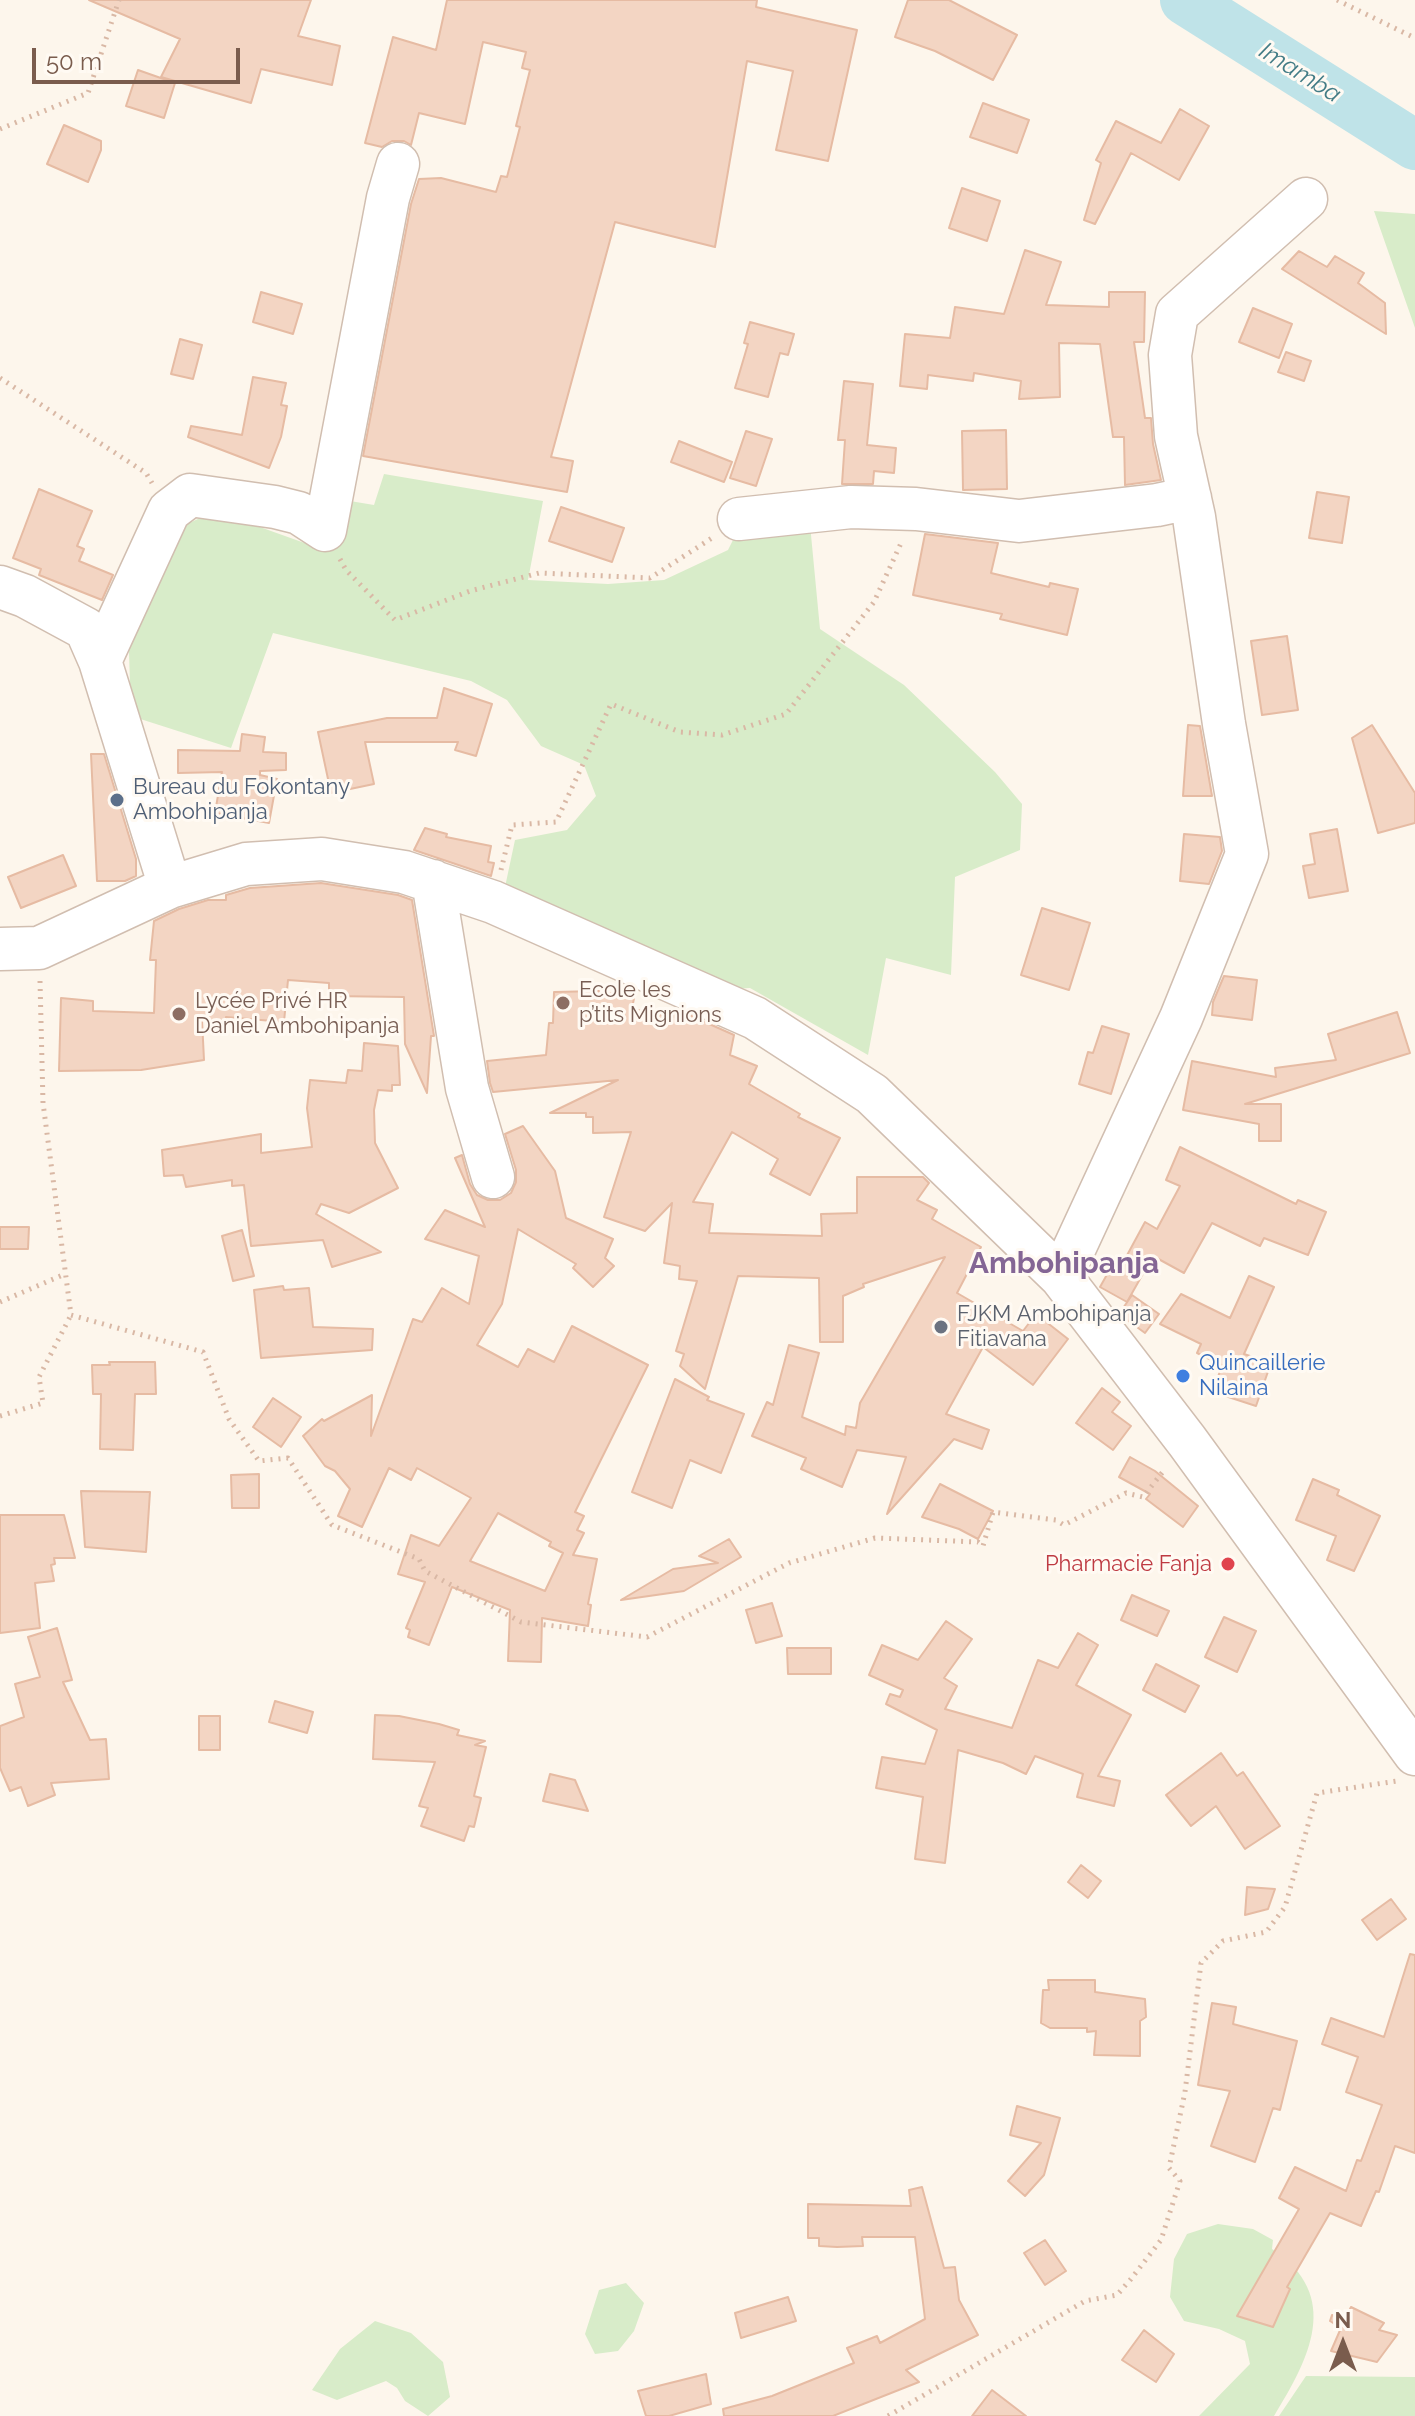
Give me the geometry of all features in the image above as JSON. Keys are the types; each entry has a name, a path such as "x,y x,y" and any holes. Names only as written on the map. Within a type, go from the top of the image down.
{"street":[{"path":"100,661 169,511 190,495 299,513 325,530 385,213 398,164"},
{"path":"1061,1277 1181,1018 1247,854 1190,498 1176,436 1170,355 1177,314 1306,199"},
{"path":"739,519 851,507 916,509 1019,521 1157,505 1190,498"},
{"path":"0,587 25,596 86,629 100,661 170,887"},
{"path":"19,948 170,887 246,864 322,859 404,872 493,902 755,1018 872,1094 1061,1277 1187,1441 1408,1767"},
{"path":"433,881 467,1088 493,1177"}],"path":[{"path":"0,129 48,112 88,93 119,0"},
{"path":"1337,0 1415,38"},
{"path":"0,378 146,473 169,511"},
{"path":"493,902 512,825 556,822 611,704 680,732 722,735 786,714 874,602 916,509"},
{"path":"325,530 346,570 395,620 470,591 539,573 650,578 739,519"},
{"path":"0,1416 43,1403 39,1377 71,1315 19,948"},
{"path":"0,1302 65,1274"},
{"path":"71,1315 203,1352 229,1419 259,1461 288,1458 332,1525 419,1559 425,1571 521,1622 647,1637 789,1563 875,1538 978,1542 983,1546 993,1512 1056,1520 1064,1525 1126,1493 1143,1497 1187,1441"},
{"path":"888,2416 1085,2301 1117,2295 1131,2279 1161,2240 1180,2181 1169,2168 1185,2092 1201,1963 1223,1941 1266,1932 1285,1907 1317,1793 1408,1767"}],"green space":[{"path":"1374,211 1415,214 1415,328"},
{"path":"384,474 543,501 528,580 608,584 664,580 728,550 739,528 809,514 820,629 904,685 995,772 1022,804 1020,850 955,877 951,975 886,958 868,1055 750,988 733,989 505,887 515,840 567,830 596,796 584,765 541,746 507,700 471,681 273,633 231,748 131,716 128,620 170,532 215,511 327,551 350,501 374,505"},
{"path":"1218,2224 1253,2229 1273,2240 1272,2249 1294,2267 1307,2287 1313,2307 1313,2329 1307,2351 1274,2416 1199,2416 1250,2364 1245,2341 1219,2329 1184,2321 1170,2297 1174,2259 1187,2234"},
{"path":"626,2283 644,2303 634,2331 618,2351 595,2354 585,2334 599,2290"},
{"path":"375,2321 411,2333 443,2362 450,2397 428,2416 405,2401 397,2388 386,2381 337,2400 312,2390 340,2349"},
{"path":"1306,2376 1415,2377 1415,2416 1279,2416"}],"building":[{"path":"89,0 311,0 298,36 340,46 332,85 261,69 251,103 161,77 180,39"},
{"path":"447,0 757,0 756,7 857,30 828,161 776,150 793,71 747,61 715,247 615,222 551,457 573,461 567,492 363,456 411,204 419,179 441,178 496,192 501,176 507,177 520,127 516,126 530,70 522,68 526,52 483,42 465,124 419,113 411,145 404,141 392,141 382,147 365,143 393,37 436,50"},
{"path":"908,0 949,0 1017,35 993,80 935,51 895,37"},
{"path":"138,70 175,83 164,118 126,106"},
{"path":"983,103 1029,120 1017,153 970,137"},
{"path":"1180,109 1209,126 1179,180 1131,153 1095,224 1084,220 1101,163 1096,160 1116,121 1161,143"},
{"path":"64,125 101,141 101,150 88,182 47,164"},
{"path":"962,188 1000,201 987,241 949,228"},
{"path":"1025,250 1061,262 1046,305 1109,307 1109,292 1145,292 1144,342 1134,342 1145,418 1151,418 1161,480 1125,485 1124,437 1113,437 1100,344 1059,343 1060,397 1019,399 1021,381 974,373 973,381 928,375 927,389 900,386 905,334 950,338 955,307 1004,314"},
{"path":"1299,251 1327,267 1335,256 1364,273 1358,283 1385,303 1386,334 1282,269"},
{"path":"261,292 302,304 293,334 253,322"},
{"path":"1253,308 1292,324 1279,358 1239,342"},
{"path":"750,322 794,334 788,355 780,353 768,397 735,388 748,344 744,343"},
{"path":"180,339 202,345 193,379 171,374"},
{"path":"1286,352 1311,361 1304,381 1278,372"},
{"path":"253,377 286,383 281,405 287,406 281,437 269,468 188,437 191,426 242,435"},
{"path":"844,381 873,384 867,445 896,448 894,473 874,471 873,484 842,484 845,440 838,440"},
{"path":"1006,430 1007,489 963,490 962,431"},
{"path":"746,431 772,439 756,486 730,478"},
{"path":"679,441 732,462 724,482 671,462"},
{"path":"39,489 92,511 77,546 84,549 79,561 113,575 102,600 39,575 41,569 13,558"},
{"path":"1317,492 1349,497 1342,543 1309,538"},
{"path":"561,507 624,528 612,562 549,541"},
{"path":"925,534 998,543 991,573 1049,587 1050,583 1078,589 1067,635 1000,619 1002,614 913,595"},
{"path":"1287,636 1298,710 1262,715 1251,641"},
{"path":"444,688 492,704 476,756 455,750 458,742 365,742 374,784 331,793 318,732 387,718 437,718"},
{"path":"1188,725 1200,726 1212,796 1183,796"},
{"path":"1372,725 1415,793 1415,823 1378,833 1352,738"},
{"path":"242,734 265,737 263,752 286,753 286,770 260,771 260,775 277,779 269,823 215,813 222,772 178,773 178,750 240,751"},
{"path":"91,754 104,754 136,859 136,876 125,881 97,881"},
{"path":"425,828 447,834 446,837 491,846 488,862 494,863 491,876 414,850"},
{"path":"1337,829 1348,891 1309,898 1303,866 1315,864 1310,834"},
{"path":"1184,834 1220,837 1222,851 1209,884 1180,881"},
{"path":"63,855 76,886 21,908 8,877"},
{"path":"321,883 412,900 434,1036 431,1036 427,1093 405,1044 404,997 329,996 329,983 288,980 284,1022 226,1017 226,1020 202,1020 204,1060 141,1070 59,1071 61,998 93,1001 93,1011 154,1013 156,960 150,960 154,921 208,900 226,900 226,895 250,888"},
{"path":"1042,908 1090,923 1069,990 1021,975"},
{"path":"1224,976 1257,980 1252,1020 1212,1015 1213,1002"},
{"path":"599,991 634,998 632,1009 674,1017 675,1012 687,1014 734,1035 730,1055 757,1066 749,1084 800,1114 798,1117 840,1138 810,1195 770,1174 778,1159 732,1132 693,1202 713,1204 709,1233 822,1236 821,1214 857,1213 857,1177 923,1177 929,1183 917,1200 937,1210 932,1219 981,1247 957,1293 1023,1331 1036,1314 1068,1339 1033,1385 983,1347 946,1414 989,1430 982,1449 954,1439 887,1514 906,1457 857,1450 842,1487 801,1469 806,1458 752,1436 767,1402 773,1405 789,1345 819,1353 802,1417 845,1435 846,1426 856,1428 860,1403 945,1257 863,1284 864,1287 843,1296 843,1342 820,1342 819,1278 738,1276 705,1389 680,1366 684,1354 676,1351 697,1281 679,1279 680,1266 664,1263 672,1203 645,1231 604,1217 631,1132 593,1133 593,1117 586,1117 586,1113 550,1113 618,1080 493,1092 490,1083 487,1061 546,1055 549,1023 553,1023 554,992"},
{"path":"1397,1012 1410,1053 1245,1104 1281,1104 1281,1141 1259,1141 1259,1124 1183,1110 1192,1061 1276,1077 1275,1068 1336,1060 1328,1034"},
{"path":"1102,1026 1129,1034 1111,1094 1079,1084 1088,1052 1093,1053"},
{"path":"364,1043 398,1046 400,1085 392,1085 392,1091 378,1090 374,1110 375,1143 398,1188 349,1213 321,1204 316,1214 381,1252 332,1267 323,1240 251,1246 244,1185 232,1186 232,1180 186,1187 183,1175 164,1176 162,1150 261,1134 261,1153 312,1147 307,1108 310,1080 346,1083 348,1070 362,1071"},
{"path":"523,1126 555,1171 566,1218 613,1239 605,1258 614,1266 593,1287 573,1268 576,1264 518,1229 502,1304 477,1345 518,1367 528,1349 554,1362 572,1326 648,1365 575,1512 584,1516 577,1530 584,1533 573,1555 597,1559 588,1604 591,1605 588,1626 542,1618 541,1662 508,1661 510,1610 452,1587 429,1645 408,1637 410,1630 406,1628 425,1582 398,1574 411,1535 439,1546 471,1498 417,1468 411,1480 389,1468 362,1527 338,1516 350,1489 335,1471 325,1466 303,1436 322,1419 324,1421 372,1395 371,1436 413,1319 422,1322 442,1288 469,1304 479,1256 425,1239 445,1210 485,1227 455,1158 462,1155 470,1184 477,1195 488,1200 500,1200 511,1193 516,1182 516,1170 505,1134","holes":["498,1513 551,1542 549,1546 563,1553 545,1591 470,1561"]},
{"path":"1180,1147 1296,1204 1298,1200 1326,1212 1308,1255 1264,1238 1260,1246 1212,1223 1184,1273 1153,1256 1127,1302 1100,1287 1118,1255 1125,1259 1145,1222 1157,1229 1180,1186 1166,1180"},
{"path":"0,1227 29,1227 28,1249 0,1249"},
{"path":"242,1230 254,1276 233,1281 222,1236"},
{"path":"1249,1276 1274,1287 1244,1354 1271,1363 1256,1406 1213,1392 1222,1365 1197,1353 1201,1344 1160,1324 1181,1294 1230,1318"},
{"path":"283,1286 284,1290 309,1288 313,1327 373,1329 372,1350 261,1358 254,1290"},
{"path":"1132,1295 1159,1314 1145,1333 1119,1314"},
{"path":"109,1362 155,1362 156,1394 135,1394 133,1450 100,1449 101,1394 93,1394 92,1365 110,1365"},
{"path":"675,1379 709,1397 707,1400 744,1414 721,1473 690,1460 672,1508 632,1492"},
{"path":"1102,1388 1120,1402 1112,1412 1131,1426 1113,1450 1076,1423"},
{"path":"273,1398 301,1417 281,1447 253,1427"},
{"path":"1130,1457 1155,1471 1198,1506 1183,1527 1146,1499 1150,1494 1119,1477"},
{"path":"259,1474 259,1508 232,1508 231,1475"},
{"path":"1313,1479 1339,1490 1337,1495 1380,1516 1354,1571 1327,1560 1336,1536 1296,1520"},
{"path":"940,1484 993,1511 978,1539 922,1517"},
{"path":"81,1491 150,1492 146,1552 85,1547"},
{"path":"0,1515 64,1515 75,1558 54,1558 55,1564 51,1565 54,1581 35,1583 40,1628 0,1633"},
{"path":"729,1539 741,1557 684,1591 621,1600 673,1569 718,1563 699,1556"},
{"path":"1132,1595 1169,1611 1157,1636 1121,1620"},
{"path":"772,1603 782,1636 756,1643 746,1610"},
{"path":"1224,1617 1256,1631 1237,1672 1205,1657"},
{"path":"946,1621 972,1639 944,1678 957,1686 945,1709 1012,1728 1038,1660 1058,1668 1078,1633 1098,1645 1076,1685 1131,1715 1098,1776 1120,1781 1114,1806 1077,1797 1083,1774 1035,1756 1026,1774 1003,1763 958,1750 945,1863 915,1859 923,1797 876,1788 882,1757 925,1764 937,1730 886,1704 890,1694 900,1697 903,1690 869,1675 882,1645 918,1660"},
{"path":"57,1628 72,1680 63,1682 90,1740 106,1739 109,1779 51,1783 55,1795 28,1806 21,1787 10,1791 0,1768 0,1726 24,1717 15,1684 40,1677 28,1637"},
{"path":"787,1648 831,1648 831,1674 788,1674"},
{"path":"1156,1664 1199,1686 1185,1712 1143,1690"},
{"path":"275,1701 313,1712 307,1733 269,1722"},
{"path":"375,1715 439,1724 459,1730 457,1735 485,1741 475,1745 486,1747 474,1796 481,1798 474,1827 469,1826 464,1841 421,1826 428,1808 419,1806 435,1762 373,1759"},
{"path":"199,1716 220,1716 220,1750 199,1750"},
{"path":"1221,1753 1237,1776 1243,1772 1280,1826 1245,1849 1216,1806 1191,1826 1166,1795"},
{"path":"550,1774 575,1780 588,1811 543,1801"},
{"path":"1081,1865 1101,1881 1088,1898 1068,1882"},
{"path":"1247,1887 1275,1889 1268,1909 1245,1915"},
{"path":"1391,1899 1406,1919 1377,1940 1362,1920"},
{"path":"1410,1954 1415,1955 1415,2153 1395,2146 1379,2192 1376,2191 1361,2226 1330,2213 1287,2287 1290,2289 1273,2327 1237,2316 1299,2209 1279,2198 1295,2167 1346,2191 1357,2160 1361,2161 1382,2105 1346,2092 1358,2057 1322,2044 1331,2018 1384,2037"},
{"path":"1048,1980 1095,1980 1095,1992 1145,1999 1146,2017 1140,2021 1140,2056 1094,2055 1096,2031 1087,2032 1087,2028 1050,2028 1041,2023 1043,1990 1049,1990"},
{"path":"1212,2003 1236,2007 1233,2024 1297,2041 1280,2110 1273,2108 1255,2162 1211,2146 1230,2091 1198,2085"},
{"path":"1017,2106 1060,2118 1044,2175 1025,2196 1008,2181 1041,2143 1010,2135"},
{"path":"922,2187 944,2268 955,2267 959,2300 978,2335 906,2370 919,2382 833,2416 724,2416 723,2409 772,2396 854,2363 847,2348 877,2336 880,2343 925,2319 915,2237 862,2237 863,2246 837,2247 819,2246 819,2238 808,2238 808,2204 911,2206 909,2190"},
{"path":"1045,2240 1066,2271 1045,2285 1024,2253"},
{"path":"788,2297 796,2321 741,2338 735,2313"},
{"path":"1351,2307 1384,2323 1379,2330 1397,2335 1377,2362 1331,2351 1341,2328 1330,2321 1332,2315 1345,2319"},
{"path":"1144,2330 1174,2354 1156,2382 1122,2360"},
{"path":"706,2374 711,2404 669,2416 646,2416 638,2391"},
{"path":"992,2390 1026,2416 972,2416"}],"waterway":[{"name":"Imamba","path":"1185,0 1415,145"}],"place":[{"name":"Bureau du Fokontany Ambohipanja","path":"117,800"},
{"name":"Ecole les p’tits Mignions","path":"563,1003"},
{"name":"Lycée Privé HR Daniel Ambohipanja","path":"179,1014"},
{"name":"FJKM Ambohipanja Fitiavana","path":"941,1327"},
{"name":"Quincaillerie Nilaina","path":"1183,1376"},
{"name":"Pharmacie Fanja","path":"1228,1564"}],"district":[{"name":"Ambohipanja","path":"1064,1264"}]}
